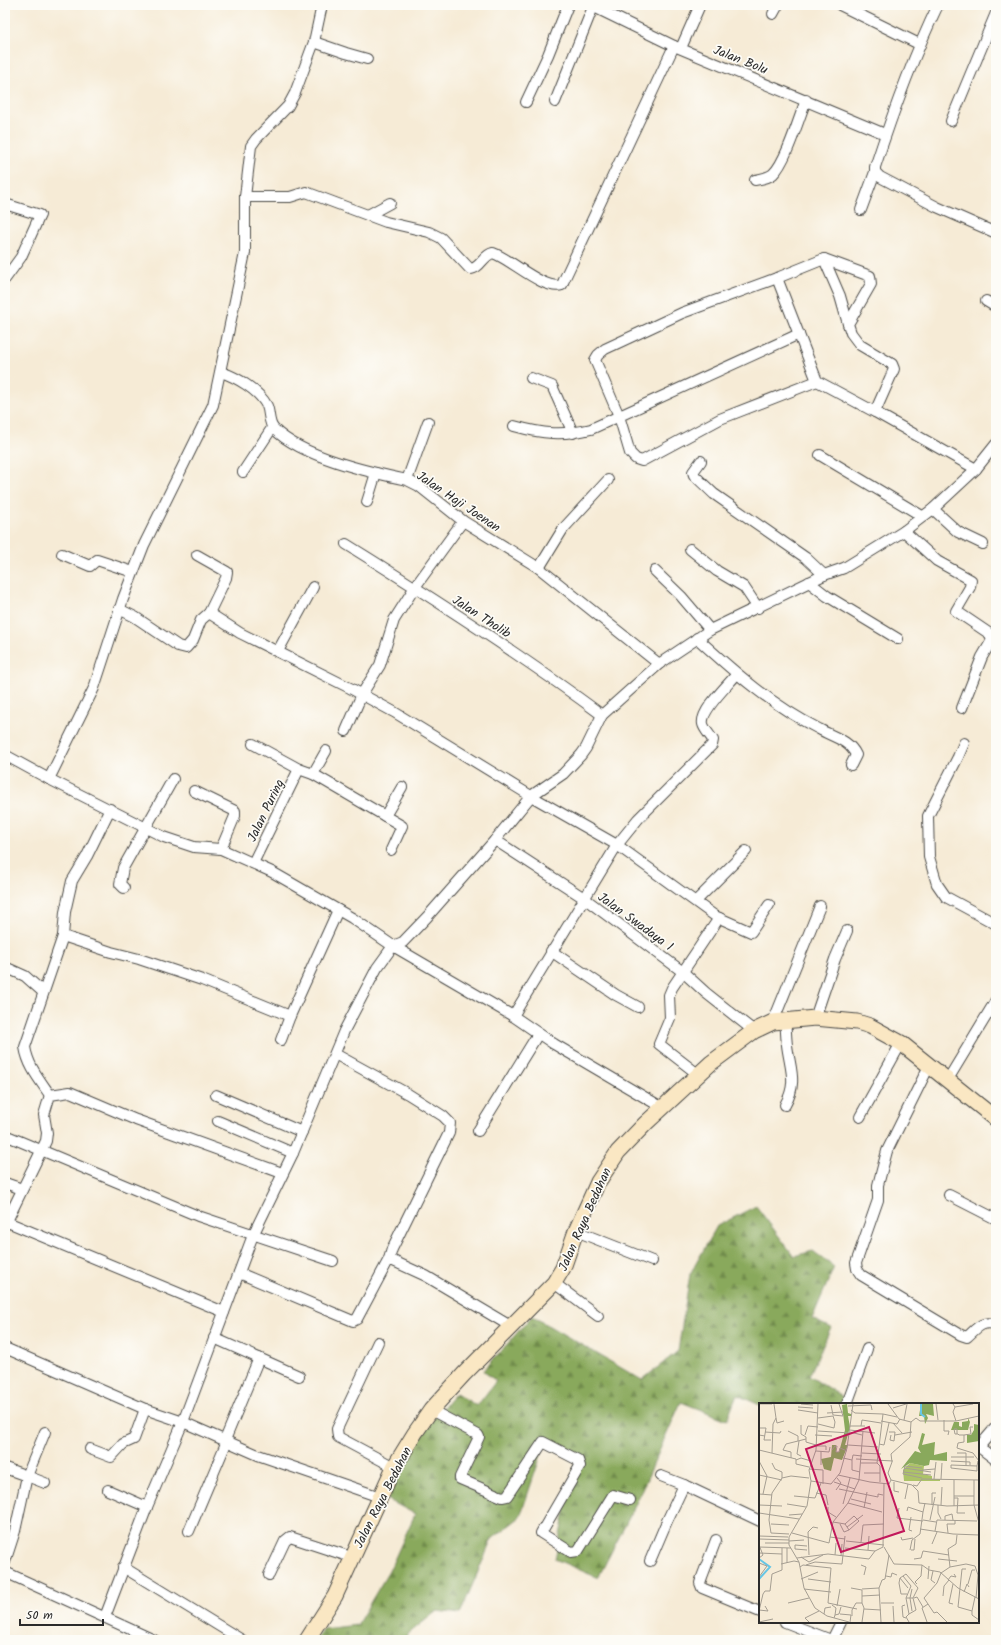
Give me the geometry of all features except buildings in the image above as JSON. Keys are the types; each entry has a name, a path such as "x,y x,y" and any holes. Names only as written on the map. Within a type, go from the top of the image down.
{"street":[{"path":"49,779 94,688 119,608 144,544 205,424 212,405 221,372 245,253 245,197 251,146 288,106 295,92 314,42 322,5"},
{"path":"526,102 548,55 568,5"},
{"path":"245,197 290,197 306,192 386,222 435,234 470,269 476,267 489,254 494,253 544,282 554,286 562,285 677,47 700,5"},
{"path":"840,5 920,44"},
{"path":"861,210 875,172 875,166 885,134 920,44 938,5"},
{"path":"555,102 591,6"},
{"name":"Jalan Bolu","path":"591,6 677,47 885,134"},
{"path":"951,121 996,13"},
{"path":"314,42 346,53 367,58"},
{"path":"755,180 772,175 776,170 784,155 806,100"},
{"path":"875,172 937,207 996,233"},
{"path":"368,215 390,203"},
{"path":"5,204 40,215 20,257 5,280"},
{"path":"824,260 840,296 848,324 856,341 892,364 894,369 875,412"},
{"path":"817,382 720,419 642,461 636,459 630,453 619,416 595,360 598,355 605,350 682,313 824,260 857,270 870,276 871,284 848,324"},
{"path":"777,278 817,382 875,412 976,469"},
{"path":"986,301 996,307"},
{"path":"514,426 536,432 557,435 591,429 799,334"},
{"path":"221,372 234,376 263,401 267,407 272,428 243,472"},
{"path":"531,378 552,386 573,433"},
{"path":"407,480 428,422"},
{"name":"Jalan Haji Joenan","path":"272,428 285,438 313,453 376,473 407,480 419,486 463,521 539,568 659,664"},
{"path":"105,1617 147,1507 183,1422 253,1236 282,1173 293,1154 344,1030 377,968 393,946 403,942 495,840 531,796 563,774 581,755 602,715 659,664 710,630 824,575 844,568 904,531 933,509 976,469 996,444"},
{"path":"820,455 922,516"},
{"path":"701,461 692,472 714,494 791,546 824,575"},
{"path":"367,502 376,473"},
{"path":"539,568 563,529 608,480"},
{"path":"933,509 958,532 983,544"},
{"path":"346,731 362,694 380,665 394,620 415,587 463,521"},
{"path":"904,531 937,561 971,580 970,587 956,611 990,634 992,640 982,657 962,708"},
{"name":"Jalan Tholib","path":"346,544 415,587 540,669 602,715"},
{"path":"690,549 717,571 744,587 758,608"},
{"path":"62,554 90,566 97,560 133,572"},
{"path":"119,608 178,646 186,648 193,640 201,620 209,613 226,578 227,572 197,555"},
{"path":"655,571 681,596 710,630"},
{"path":"809,582 827,596 898,639"},
{"path":"278,651 313,587"},
{"path":"209,613 240,633 362,694 456,749 531,796 617,845 719,918 751,932 769,905"},
{"path":"697,638 736,675 791,715 845,741 856,755 851,765"},
{"path":"512,1016 617,845 638,819 712,745 712,740 703,725 702,719 706,710 736,675"},
{"path":"964,743 928,816 929,857 937,884 946,897 996,924"},
{"path":"254,744 299,769 313,774 402,826 390,850"},
{"path":"313,774 326,751"},
{"path":"5,755 164,837 194,847 221,849 254,863 338,910 393,946 512,1016 538,1034 663,1108"},
{"name":"Jalan Puring","path":"254,863 299,769"},
{"path":"124,888 120,884 123,868 147,828 173,779"},
{"path":"385,816 402,787"},
{"path":"194,791 235,811 235,816 221,849"},
{"path":"50,1095 30,1067 25,1047 63,936 65,912 72,881 87,856 110,809"},
{"name":"Jalan Swadaya 1","path":"495,840 584,898 683,972 706,993 754,1031"},
{"path":"696,901 746,851"},
{"path":"785,1105 792,1094 793,1072 779,1021 820,906"},
{"path":"281,1040 290,1016 338,910"},
{"path":"699,1075 659,1044 670,1018 669,996 677,980 719,918"},
{"path":"815,1018 835,959 847,931"},
{"path":"63,936 202,980 290,1016"},
{"path":"552,951 616,995 638,1007"},
{"path":"5,967 25,976 43,992"},
{"path":"947,1081 996,1000"},
{"name":"Jalan Raya Bedahan","path":"307,1640 335,1596 394,1467 431,1410 554,1283 563,1268 576,1231 606,1167 631,1137 711,1063 754,1031 779,1021 815,1018 857,1022 870,1026 901,1043 996,1119"},
{"path":"478,1131 538,1034"},
{"path":"860,1117 901,1043"},
{"path":"239,1273 353,1320 357,1318 390,1259 392,1249 449,1133 450,1123 443,1116 408,1094 335,1054"},
{"path":"929,1066 887,1151 878,1185 878,1200 856,1262 857,1270 861,1275 961,1335 967,1337 976,1328 984,1323 996,1325"},
{"path":"50,1095 70,1092 136,1120 282,1173"},
{"path":"50,1095 44,1115 47,1133 46,1140 6,1222 224,1312"},
{"path":"216,1095 302,1132"},
{"path":"218,1121 293,1154"},
{"path":"5,1135 40,1151 198,1216 253,1236 333,1261"},
{"path":"5,1184 22,1189"},
{"path":"948,1194 996,1219"},
{"path":"576,1231 652,1261"},
{"path":"390,1259 426,1276 512,1327"},
{"path":"554,1283 598,1316"},
{"path":"214,1338 299,1376"},
{"path":"378,1342 337,1429 338,1438 394,1467"},
{"path":"5,1348 145,1409 183,1422 258,1455 380,1497"},
{"path":"846,1403 867,1349"},
{"path":"189,1531 259,1358"},
{"path":"90,1449 111,1458 114,1456 123,1444 134,1439 145,1409"},
{"path":"431,1410 478,1435 479,1437 460,1479 502,1497 507,1496 543,1442 578,1460 580,1466 541,1533 571,1552 578,1551 613,1495 630,1500"},
{"path":"994,1458 979,1447 996,1427"},
{"path":"5,1562 15,1531 27,1476 45,1432"},
{"path":"5,1468 45,1483"},
{"path":"661,1476 684,1485 759,1521"},
{"path":"650,1561 684,1485"},
{"path":"108,1490 147,1507"},
{"path":"269,1575 286,1541 290,1537 352,1557"},
{"path":"716,1540 700,1583 702,1588 759,1612"},
{"path":"123,1567 242,1640"},
{"path":"5,1572 154,1640"},
{"path":"788,1623 832,1640 840,1623"}],"green space":[{"path":"756,1206 794,1256 813,1251 834,1267 812,1319 831,1328 809,1376 844,1398 842,1403 759,1403 759,1405 737,1395 727,1420 681,1402 634,1508 598,1578 555,1559 577,1453 545,1443 520,1517 492,1539 460,1614 437,1611 408,1634 407,1640 316,1640 322,1629 357,1625 389,1571 415,1514 385,1498 430,1422 456,1393 477,1406 496,1381 483,1371 532,1316 642,1380 678,1351 690,1274 717,1226"}]}
